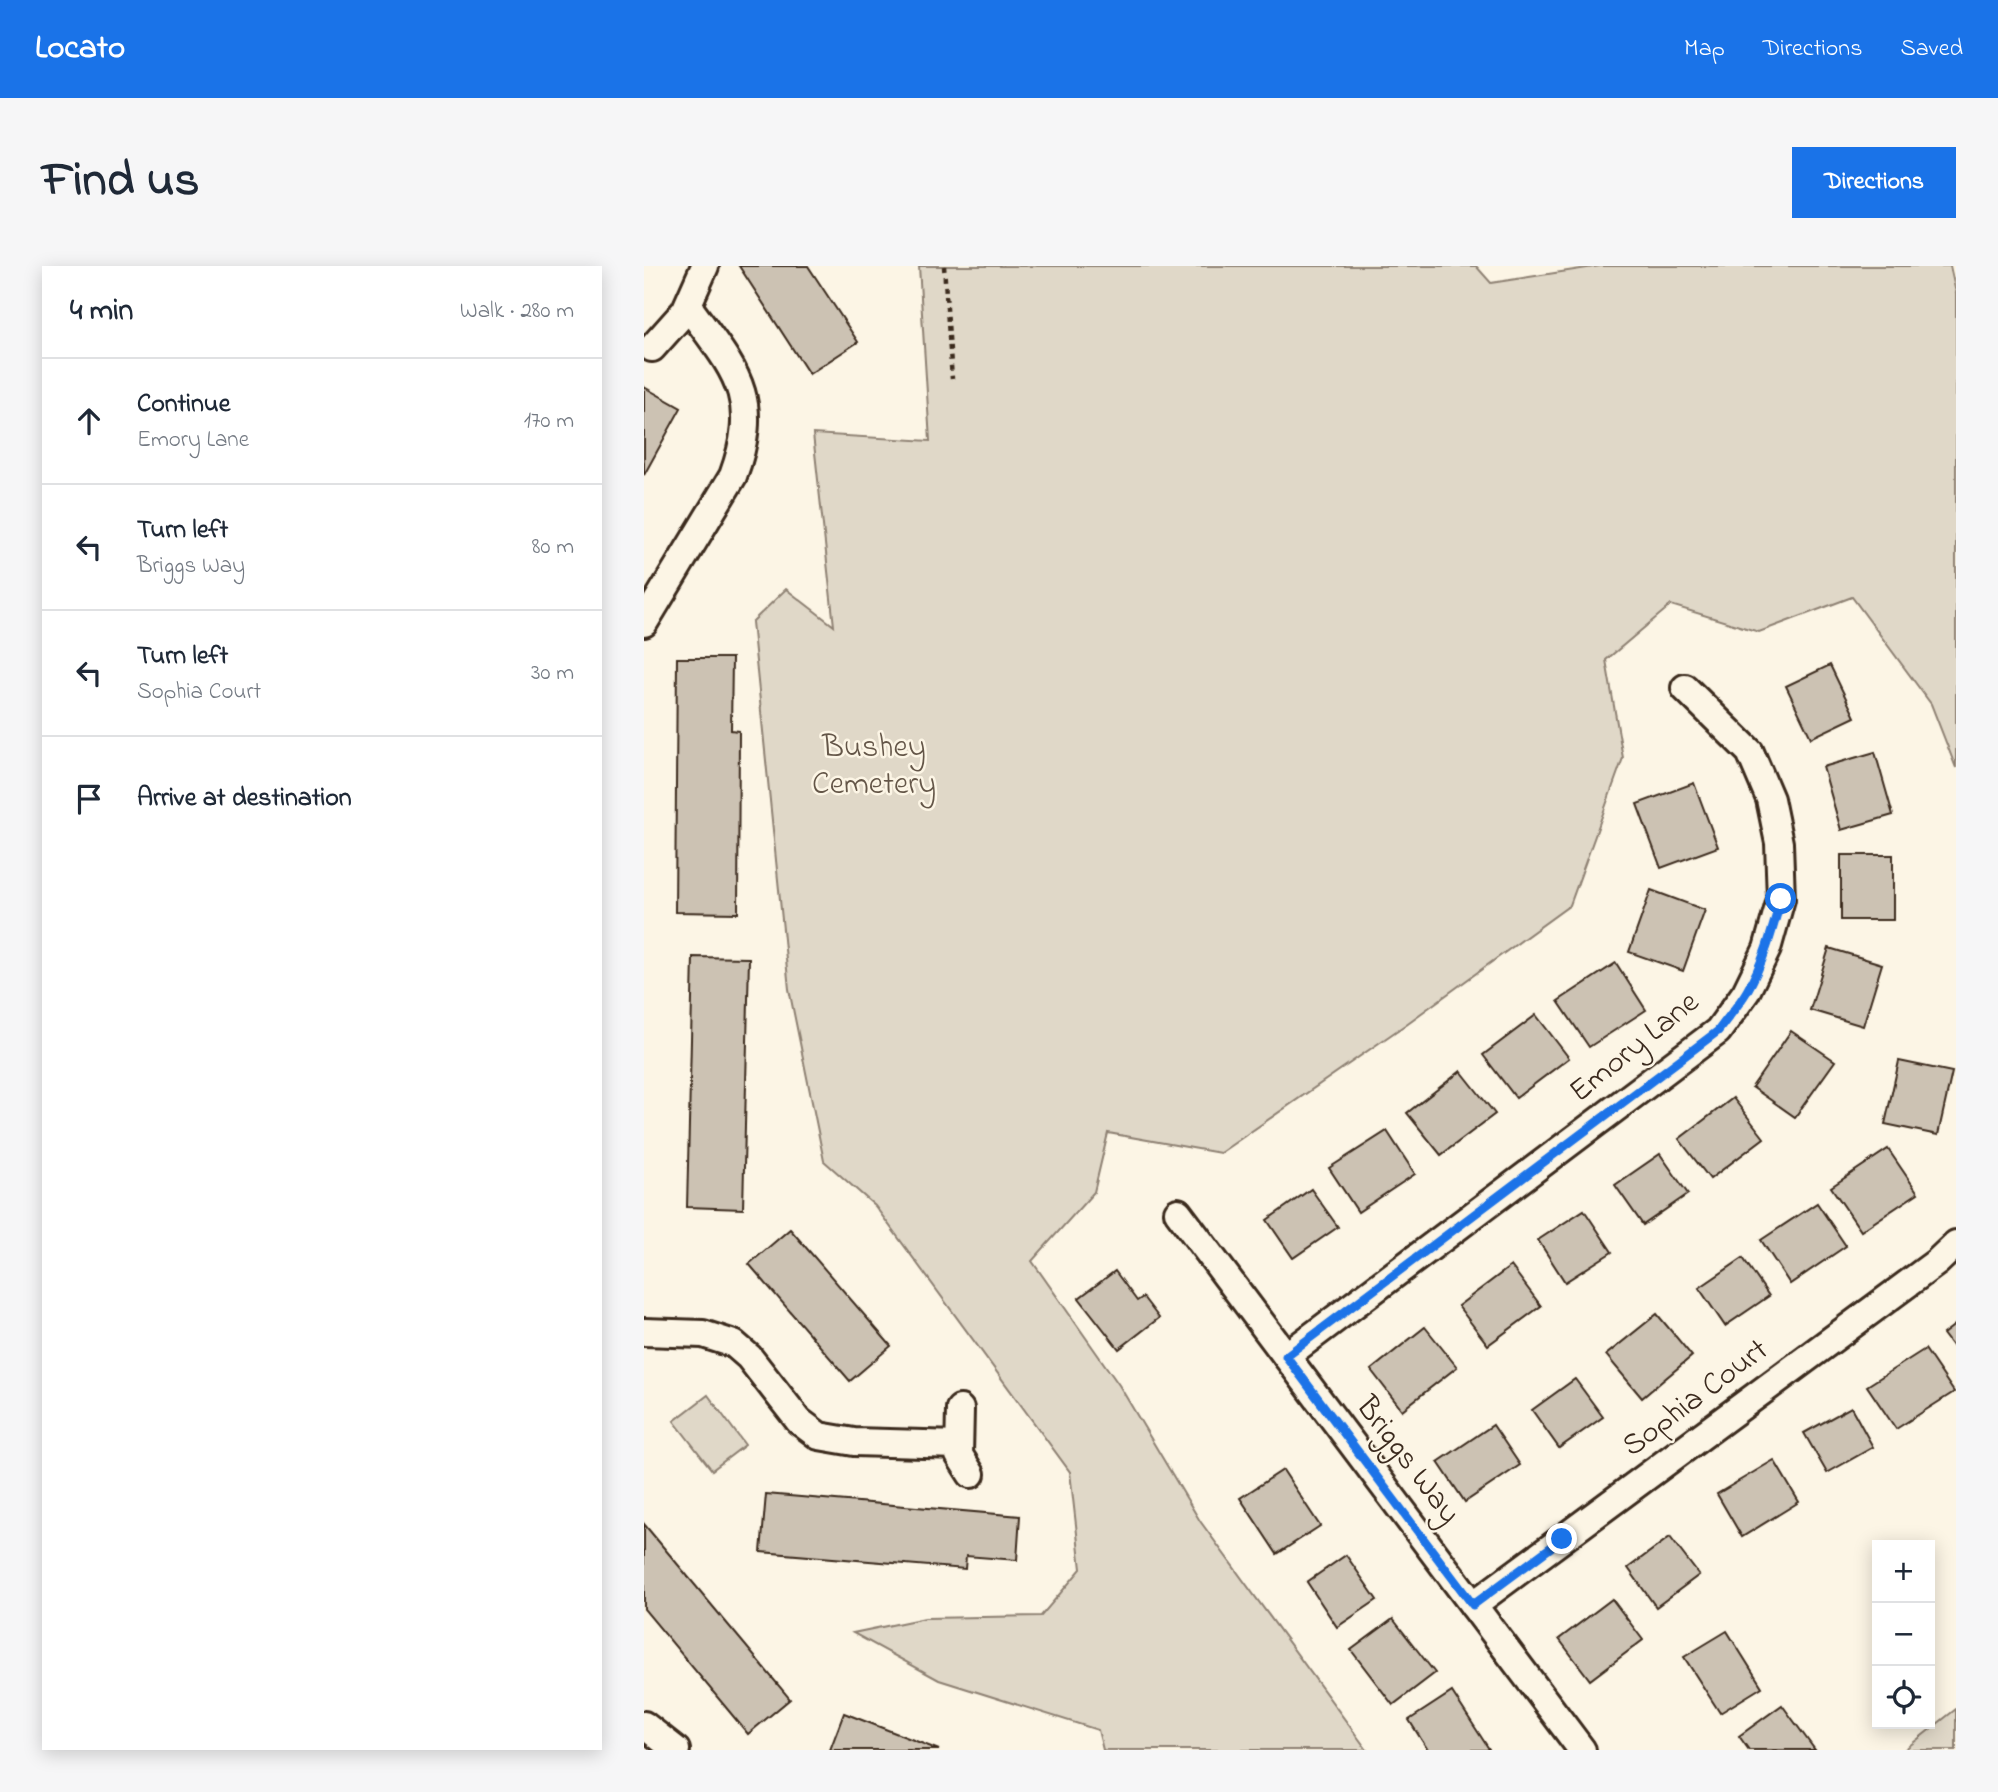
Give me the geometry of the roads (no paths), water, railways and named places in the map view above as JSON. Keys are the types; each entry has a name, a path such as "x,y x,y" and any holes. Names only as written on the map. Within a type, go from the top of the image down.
{"street":[{"path":"652,348 688,306 705,266"},
{"path":"644,623 733,476 743,449 746,421 735,371 688,306"},
{"name":"Emory Lane","path":"1286,1356 1718,1031 1746,992 1767,948 1781,899 1779,843 1770,799 1750,752 1685,688"},
{"name":"Briggs Way","path":"1178,1212 1582,1750"},
{"name":"Sophia Court","path":"1473,1605 1937,1262 1956,1244"},
{"path":"644,1332 703,1334 734,1345 749,1357 799,1422 820,1436 854,1442 959,1445"},
{"path":"960,1409 961,1460 971,1474"},
{"path":"644,1725 676,1750"}],"park label":[{"name":"Bushey Cemetery","path":"874,766"}]}
